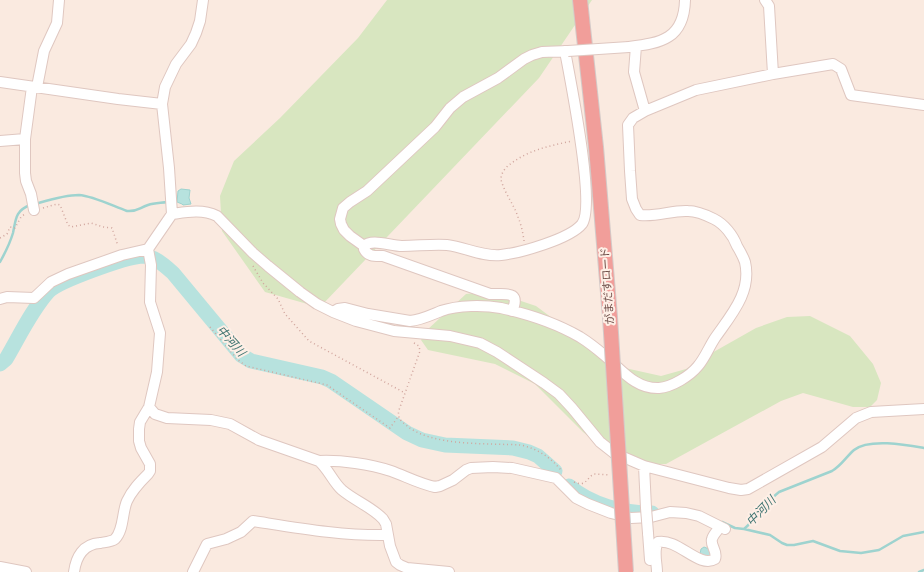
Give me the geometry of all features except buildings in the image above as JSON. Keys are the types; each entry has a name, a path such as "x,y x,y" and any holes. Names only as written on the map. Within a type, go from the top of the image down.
{"highway":[{"name":"がまだすロード","path":"580,0 596,147 610,316 626,572"}],"street":[{"path":"34,206 26,181 25,139 34,87 44,51 57,23 59,0"},
{"path":"74,572 76,561 85,548 95,543 110,542 116,538 119,533 127,502 131,493 150,470 150,464 144,455 139,441 140,422 149,407 157,372 160,333 150,302 149,256 172,214 162,104 170,75 176,64 191,44 196,33 200,21 203,0"},
{"path":"512,311 514,297 511,294 490,294 383,256 368,255 364,249 364,246 344,230 340,219 344,208 366,191 435,127 450,108 463,97 498,78 524,59 542,52 633,47 658,43 671,36 678,28 682,17 684,0"},
{"path":"765,0 769,6 773,74"},
{"path":"633,47 634,72 644,111"},
{"path":"364,246 370,242 375,242 394,246 448,246 493,255 501,255 549,243 569,233 582,224 586,212 587,190 566,51"},
{"path":"333,312 338,309 345,308 368,314 416,321 443,310 468,306 490,306 544,320 570,332 598,350 631,379 647,386 660,388 681,381 698,366 714,339 740,301 747,274 745,261 730,233 716,220 702,214 689,211 651,216 640,215 632,199 628,125 633,118 644,111 696,90 773,74 833,64 841,69 851,95 924,105"},
{"path":"0,82 162,104"},
{"path":"0,141 25,139"},
{"path":"172,214 201,211 210,212 217,216 268,266 300,292 317,304 333,312 356,321 394,331 450,336 480,343 497,352 559,394 600,442 614,453 644,466 729,488 742,490 748,489 822,447 856,418 871,412 924,409"},
{"path":"0,299 6,297 34,298 51,282 68,274 122,255 149,256"},
{"path":"149,407 160,417 211,420 230,424 259,440 319,461 327,468 336,484 343,491 384,519 396,562 407,568 450,572"},
{"path":"319,461 328,460 371,466 435,486 440,486 453,480 471,468 512,468 564,480 576,498 611,513 631,518 651,517 670,512 686,513 704,518 722,528 712,540 716,554 715,559 711,561 701,560 671,543 658,542 656,544 657,572"},
{"path":"644,466 651,572"},
{"path":"192,572 207,544 226,539 241,532 253,520 334,533 362,536 388,535"},
{"path":"0,567 26,572"}],"path":[{"path":"524,250 518,216 501,183 504,169 516,159 528,152 544,147 580,140"},
{"path":"0,238 7,234 11,227 14,228 23,214 34,206 58,204 61,206 68,225 71,227 91,223 112,228 122,255"},
{"path":"246,246 246,255 263,283 278,299 285,314 309,341 405,393"},
{"path":"210,327 238,360 246,366 327,385 390,428 398,417 399,410 420,351 419,346 412,342"},
{"path":"398,417 409,428 418,433 436,439 531,447 547,456 564,480 582,484 594,474 615,474"}],"green space":[{"path":"387,0 592,0 539,78 323,304 311,305 265,292 222,231 220,196 234,161 280,118 358,38"},
{"path":"484,292 512,298 536,306 579,338 625,368 661,376 686,369 756,328 787,317 810,316 850,336 873,364 881,383 877,400 870,407 853,407 803,393 781,401 666,464 637,464 613,456 583,432 535,384 495,364 428,350 421,340 427,330 466,294"}],"water":[{"path":"181,189 190,190 189,198 191,204 183,205 177,202 178,191"},
{"path":"704,547 709,549 713,554 707,558 700,554 701,549"}],"waterway":[{"path":"35,204 51,199 79,195 90,197 130,211 150,204 167,202"},
{"path":"0,262 6,252 17,216 21,210 30,205"},
{"name":"中河川","path":"0,364 6,359 36,307 54,287 78,276 122,260 147,256 159,262 173,273 241,355 251,361 322,377 331,381 407,433 422,440 445,445 513,448 538,456 555,471"},
{"name":"中河川","path":"722,522 735,528 744,529 779,492 832,471 838,467 854,450 861,446 888,443 924,448"},
{"name":"中河川","path":"569,486 587,498 608,507 641,513 652,513"},
{"path":"744,529 770,535 787,545 813,541 840,551 861,553 879,550 903,536 924,532"},
{"path":"919,572 924,570"}]}
